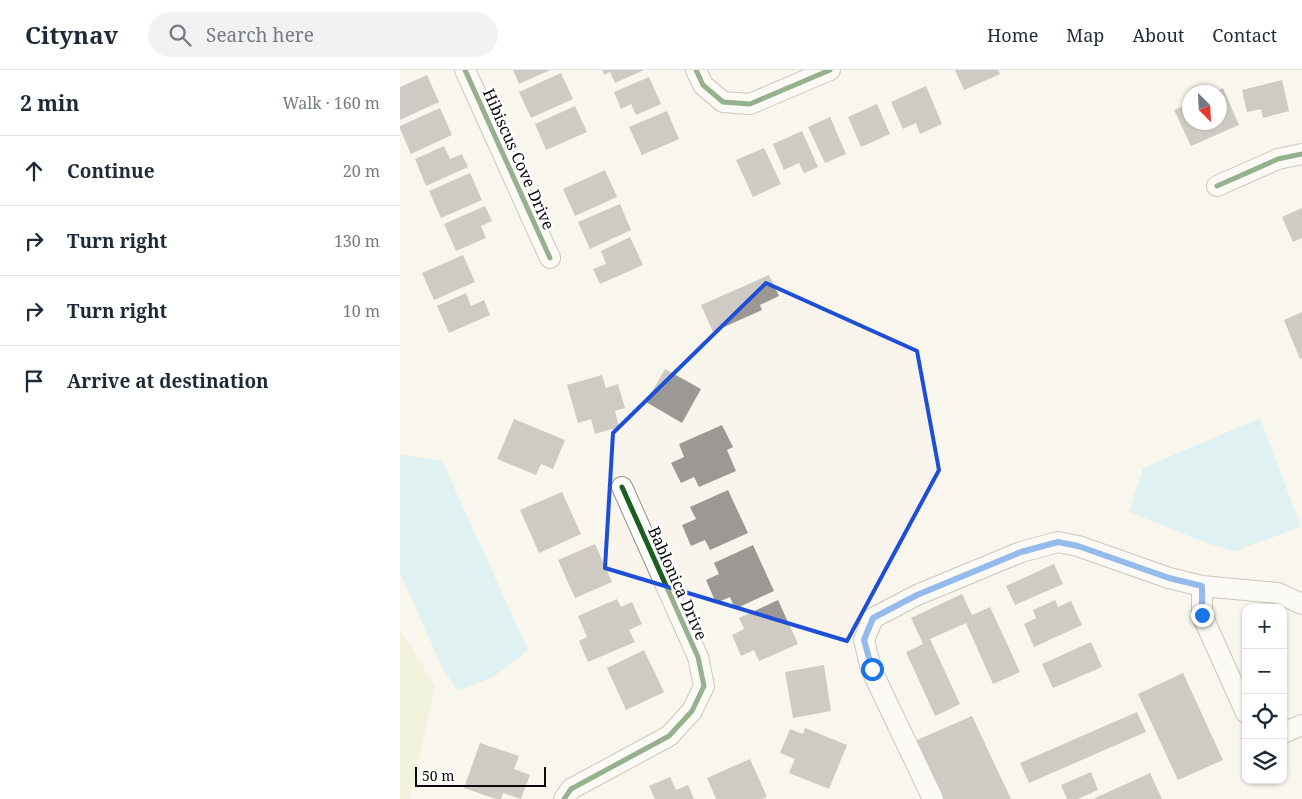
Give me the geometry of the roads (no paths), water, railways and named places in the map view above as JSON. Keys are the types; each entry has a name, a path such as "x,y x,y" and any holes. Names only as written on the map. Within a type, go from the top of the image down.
{"street":[{"name":"Hibiscus Cove Drive","path":"464,70 550,258"},
{"path":"696,70 703,85 723,102 750,104 830,70"},
{"path":"1218,186 1278,159 1302,154"},
{"name":"Bablonica Drive","path":"564,799 571,789 669,736 692,711 704,686 698,657 622,487"},
{"path":"933,799 872,669 864,640 873,618 917,595 1021,552 1058,542 1078,546 1169,578 1202,586 1278,593 1302,604"},
{"path":"1202,586 1202,615 1242,704"},
{"path":"1287,731 1302,725"}],"water":[{"path":"1260,418 1301,527 1235,551 1209,544 1129,512 1143,468"},
{"path":"400,455 442,461 528,650 493,677 458,691 444,671 400,573"}]}
